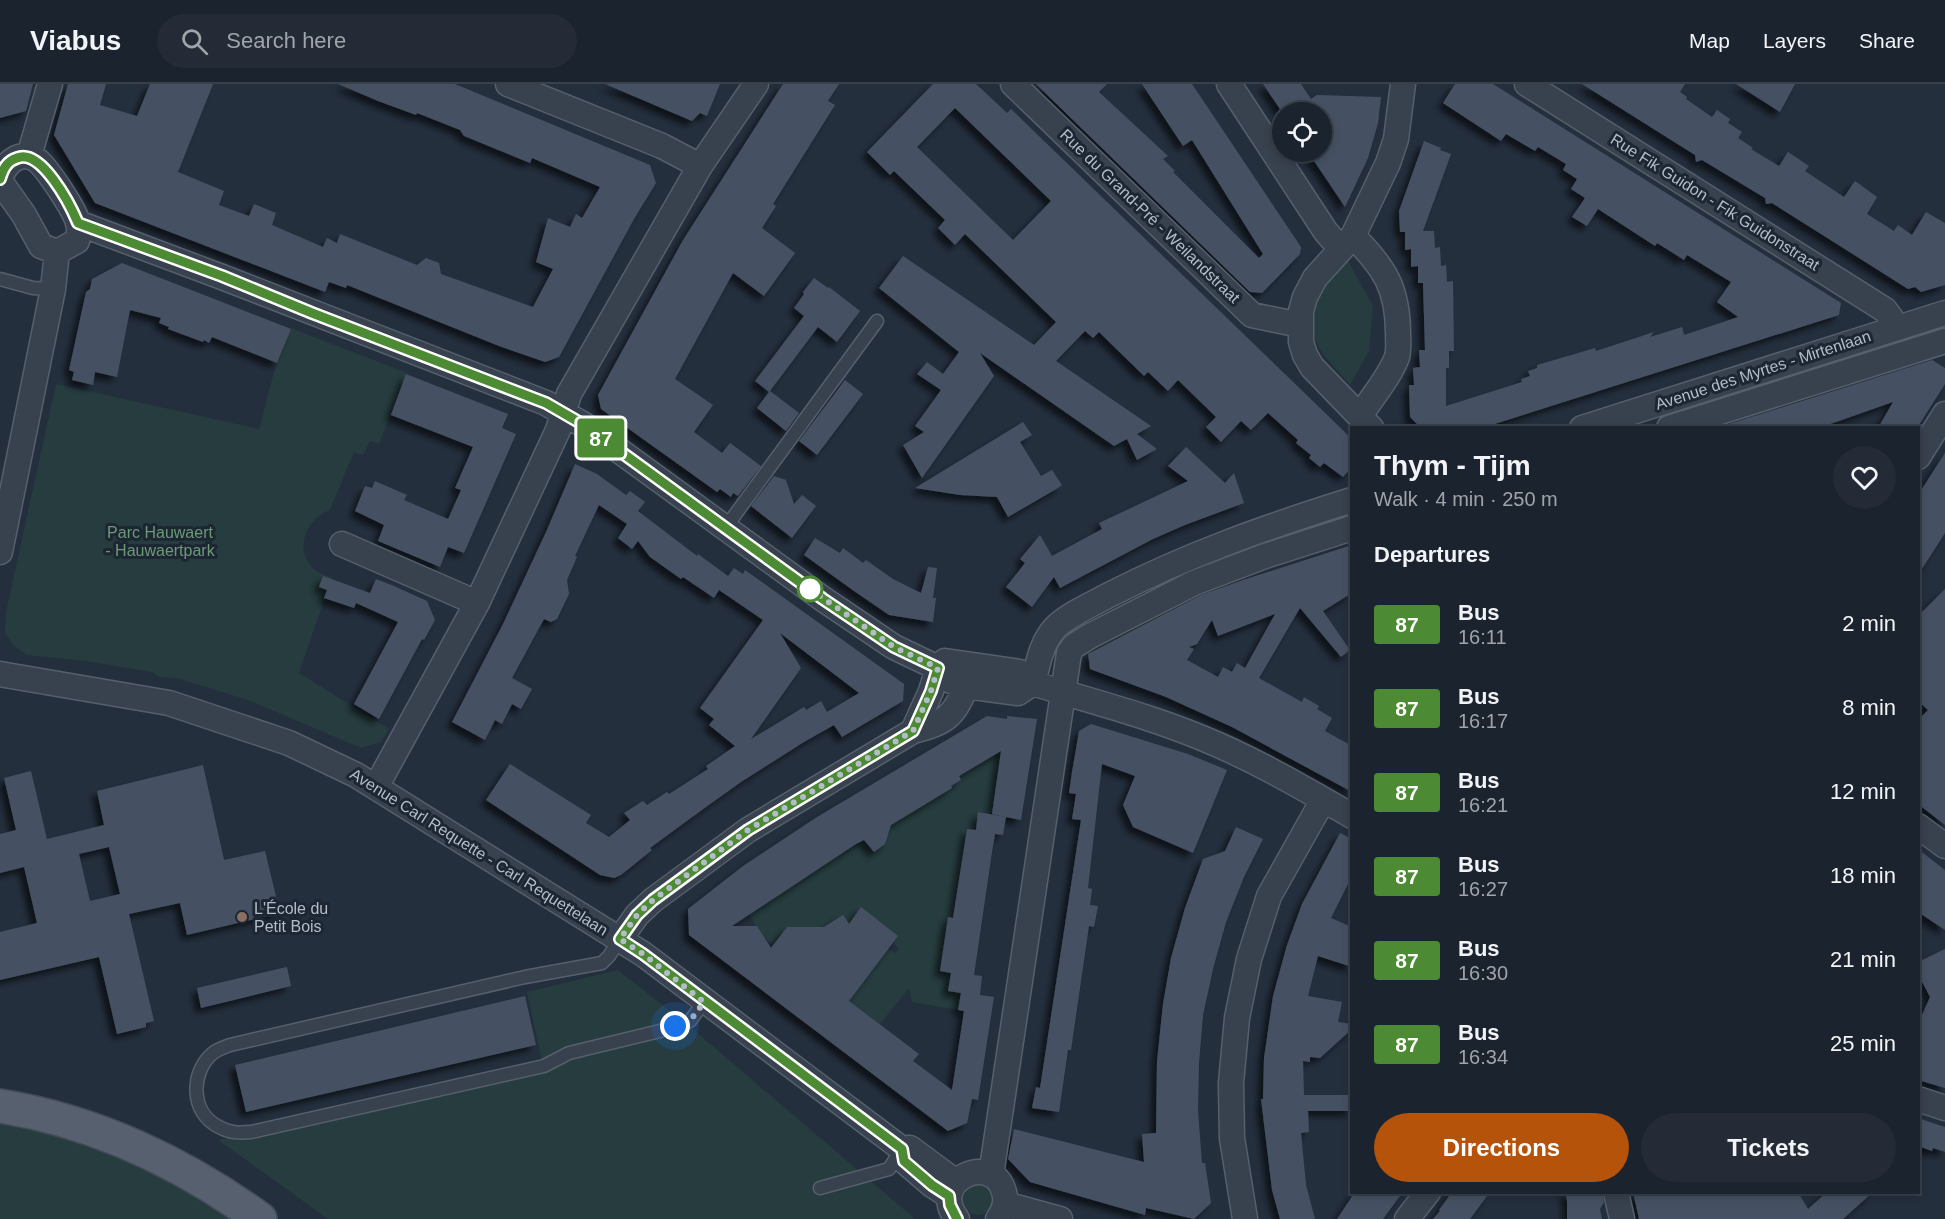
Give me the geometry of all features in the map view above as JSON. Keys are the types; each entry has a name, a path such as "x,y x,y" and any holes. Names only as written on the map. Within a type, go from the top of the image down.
{"main road":[{"path":"0,1106 33,1112 109,1135 184,1170 260,1219"}],"street":[{"path":"29,156 50,84"},
{"path":"508,84 662,146 700,166"},
{"path":"376,787 477,603 558,430 569,394 700,166 756,84"},
{"name":"Rue du Grand-Pré - Weilandstraat","path":"1013,84 1252,315 1300,325"},
{"path":"1229,84 1326,232 1347,242 1372,254 1390,280 1398,322 1398,355 1365,422 1312,367 1303,348 1301,311 1315,278 1347,242 1384,172 1394,147 1401,115 1403,84"},
{"name":"Rue Fik Guidon - Fik Guidonstraat","path":"1527,84 1885,310 1891,318 1894,329"},
{"path":"29,156 38,161 45,170 78,223 80,233 77,241 57,252 41,246 24,214 0,180 2,170 8,163 15,158 29,156"},
{"path":"78,223 546,403 584,425 823,599 894,647 947,665 1020,672 1032,683 1148,718 1201,737 1243,755 1350,815"},
{"path":"0,552 53,289 57,252"},
{"name":"Avenue des Myrtes - Mirtenlaan","path":"1588,426 1945,313"},
{"name":"Avenue des Myrtes - Mirtenlaan","path":"1675,426 1945,341"},
{"path":"1920,454 1945,414"},
{"path":"947,665 966,686 1018,693 1032,683 1047,637 1057,626 1094,603 1176,562 1206,550 1350,501"},
{"path":"1060,1219 1002,1212 1003,1187 990,1175 1069,653 1074,646 1090,636 1194,583 1265,556 1350,529"},
{"path":"342,544 477,603"},
{"path":"913,731 931,691 947,665"},
{"name":"Avenue Carl Requette - Carl Requettelaan","path":"0,674 169,703 289,743 356,775 643,954 902,1149 904,1161 952,1206 963,1176 972,1172 990,1175"},
{"path":"620,939 637,915 653,900 748,830 913,731 930,727 955,712 966,686"},
{"path":"1245,1219 1232,1138 1231,1083 1237,1018 1250,959 1269,896 1323,800"},
{"path":"1920,827 1945,846"},
{"path":"1920,1100 1945,1108"},
{"path":"1407,1219 1426,1194"},
{"path":"1616,1194 1622,1219"}],"lane":[{"path":"0,279 33,288 53,289"},
{"path":"726,527 877,321"},
{"path":"620,939 602,963 525,977 230,1045 214,1052 202,1065 196,1081 197,1099 204,1115 217,1126 233,1133 250,1132 544,1066 569,1053 660,1031 690,1021 704,1002"},
{"path":"820,1188 889,1169 902,1149"}],"green space":[{"path":"1347,259 1373,306 1369,351 1350,385 1322,353 1313,335 1311,316 1325,282"},
{"name":"Parc Hauwaert - Hauwaertpark","path":"291,328 407,373 379,444 370,441 363,455 354,452 330,510 310,525 305,535 305,556 310,565 319,573 332,577 299,673 389,729 381,742 361,748 248,700 177,678 160,677 152,672 86,661 27,655 14,646 5,633 6,612 56,384 259,429 274,372"},
{"path":"1001,750 993,814 979,812 976,830 967,829 953,918 948,918 940,971 951,973 961,993 958,1010 912,1002 909,988 880,1024 849,1001 888,948 895,953 899,949 862,909 830,949 812,927 787,927 773,944 765,938 748,937 756,925 726,881 807,876 864,840 874,851 882,846 891,825 961,780 959,776 978,765 974,757"},
{"path":"618,970 695,1031 915,1219 328,1219 218,1140 543,1066 527,992"},
{"path":"0,1113 99,1141 245,1219 0,1219"},
{"path":"978,1185 989,1189 993,1200 989,1211 978,1215 967,1211 963,1200 967,1189"}],"building":[{"path":"0,84 33,84 26,111 0,118"},
{"path":"68,84 106,84 100,105 137,116 150,84 213,84 178,172 224,191 219,205 249,216 254,204 276,213 272,225 323,247 327,238 337,243 340,234 417,265 426,258 439,263 441,274 533,307 553,269 536,262 548,218 570,227 576,214 582,218 600,187 532,158 530,163 464,136 460,130 338,84 455,84 650,165 656,183 559,357 545,362 347,285 346,288 329,282 325,292 95,203 54,135"},
{"path":"605,84 720,84 707,116 700,113 692,121"},
{"path":"783,84 839,84 828,101 835,105 773,204 776,206 762,228 795,253 764,296 733,273 675,379 713,405 694,432 722,453 730,443 761,466 738,496 733,493 731,497 720,489 717,492 601,409 598,395 683,240"},
{"path":"933,84 976,84 1007,113 1011,109 1350,437 1350,469 1343,477 1324,463 1320,467 1309,458 1311,455 1296,443 1298,440 1268,413 1251,430 1241,421 1221,442 1206,427 1216,417 1178,380 1168,391 1148,372 1144,376 1099,332 1093,338 1085,331 1056,361 1151,426 1137,434 1157,449 1137,460 1127,439 1114,446 980,353 994,376 922,478 903,445 924,432 915,426 941,390 917,374 927,362 943,374 959,352 879,288 903,256 1034,345 1056,322 965,234 955,245 938,228 945,220 894,171 890,175 867,152","holes":["955,108 1051,201 1013,240 917,147"]},
{"path":"1036,84 1107,84 1099,92 1168,156 1163,159 1175,171 1173,172 1259,258 1263,254 1192,140 1183,146 1142,84 1192,84 1301,247 1300,254 1262,293 1250,292"},
{"path":"1263,84 1301,84 1311,99 1317,95 1381,97 1378,123 1368,158 1345,207 1315,162 1332,162 1332,102 1275,102"},
{"path":"1455,84 1493,84 1841,303 1839,315 1488,426 1419,426 1410,417 1409,385 1414,385 1413,368 1420,367 1419,350 1425,350 1423,283 1418,283 1418,266 1411,267 1411,249 1405,250 1405,232 1400,232 1399,211 1424,141 1451,154 1423,231 1434,231 1435,248 1440,247 1441,266 1446,265 1447,282 1453,281 1454,351 1449,351 1449,368 1446,368 1446,406 1522,382 1521,379 1530,376 1528,371 1537,368 1537,365 1595,348 1596,351 1654,332 1650,337 1682,327 1684,335 1738,317 1717,302 1731,282 1687,255 1684,260 1657,243 1655,246 1598,209 1587,226 1572,217 1585,198 1571,189 1577,179 1563,170 1566,164 1538,147 1535,151 1506,134 1501,141 1443,103"},
{"path":"1582,84 1685,84 1680,92 1687,97 1686,99 1712,117 1717,110 1730,119 1728,123 1742,132 1738,138 1779,166 1788,152 1809,166 1805,171 1844,197 1855,181 1877,197 1867,214 1894,231 1898,225 1912,235 1926,212 1945,223 1945,285 1921,292 1915,287 1908,289 1772,203 1766,204 1765,198 1702,160 1696,162 1695,155"},
{"path":"1736,84 1795,84 1780,112"},
{"path":"122,263 291,329 277,363 212,337 209,343 204,340 203,342 168,329 169,327 159,323 161,318 130,310 117,377 95,372 93,385 72,380 74,372 69,370 86,292 90,289 92,279"},
{"path":"814,278 860,311 837,342 818,327 770,391 799,413 786,431 757,408 769,392 755,381 804,316 794,308"},
{"path":"1932,360 1945,368 1945,384 1918,426 1879,426 1893,402 1825,426 1729,426 1729,424"},
{"path":"406,374 508,414 502,428 516,434 464,553 448,547 440,567 378,541 384,525 355,511 365,486 372,488 375,481 407,495 404,500 448,519 461,490 455,488 473,447 391,415"},
{"path":"845,380 863,394 817,455 799,441"},
{"path":"1023,422 1032,435 1020,442 1041,476 1052,470 1062,485 1058,488 1008,517 997,497 960,495 915,488"},
{"path":"1186,447 1225,483 1234,473 1244,503 1153,539 1060,588 1054,577 1032,607 1006,587 1025,563 1020,559 1040,535 1052,556 1102,529 1099,523 1188,481 1168,466"},
{"path":"1945,453 1945,533 1920,572 1920,492"},
{"path":"575,464 597,474 626,495 630,491 645,502 638,511 697,556 698,554 728,576 734,568 743,574 745,570 904,684 903,701 842,737 834,725 804,742 706,807 650,848 652,850 621,875 614,878 600,875 486,800 510,764 591,815 586,823 609,837 630,820 624,813 643,801 647,805 667,792 669,794 708,769 706,766 735,746 709,725 714,719 700,708 763,620 719,590 714,598 683,577 681,579 650,557 638,541 632,549 618,538 627,524 599,505 575,556 577,557 567,580 569,594 557,619 551,622 544,619 512,678 532,689 521,709 512,704 502,724 495,720 485,740 452,722 503,624","holes":["780,633 859,693 827,712 821,701 806,710 804,707 751,739 801,668"]},
{"path":"774,476 786,480 794,504 802,495 816,506 792,538 751,506"},
{"path":"815,538 840,553 843,548 863,563 866,560 893,579 921,593 928,567 937,568 933,622 889,615 854,591 804,555"},
{"path":"1350,546 1350,594 1323,611 1350,650 1341,657 1300,608 1259,678 1302,702 1304,697 1319,706 1317,709 1332,718 1325,731 1350,745 1350,791 1232,727 1166,697 1090,669 1088,654 1201,595","holes":["1275,614 1245,668 1237,663 1232,672 1223,667 1218,677 1187,660 1194,649 1189,647 1197,644 1212,620 1218,636"]},
{"path":"323,576 370,593 376,579 394,586 427,601 435,620 424,640 422,639 379,719 354,704 398,622 356,603 354,608 324,598 327,590 319,587"},
{"path":"1945,589 1945,825 1920,806 1920,718 1928,710 1920,703 1920,614"},
{"path":"987,716 1037,719 1021,820 1006,817 1003,835 995,834 974,975 982,976 980,995 994,997 978,1100 972,1099 967,1123 948,1131 689,935 688,909 743,866 817,817","holes":["1001,751 992,814 1006,817 978,812 976,830 967,829 953,918 948,917 940,971 951,973 948,991 961,993 958,1010 964,1011 952,1090 913,1061 919,1054 849,1001 898,936 861,907 849,924 843,915 824,927 787,927 771,948 757,926 732,926 856,844 864,840 874,852 885,844 891,825 952,788 951,786 961,780 959,776"]},
{"path":"1091,724 1188,754 1227,770 1193,853 1133,827 1123,805 1135,776 1102,764 1088,888 1092,889 1090,905 1098,906 1094,927 1089,926 1071,1050 1068,1050 1059,1112 1032,1108 1036,1087 1040,1088 1081,820 1072,819 1076,794 1069,793 1072,772 1079,731"},
{"path":"203,765 224,860 265,851 280,913 187,935 180,903 129,914 154,1021 146,1023 146,1027 117,1034 99,957 0,980 0,932 37,923 24,867 0,873 0,834 16,830 4,778 31,771 47,839 104,825 97,791","holes":["109,847 120,894 90,901 79,854"]},
{"path":"1236,827 1263,839 1244,877 1226,922 1203,1015 1198,1111 1202,1163 1205,1163 1211,1203 1194,1219 1146,1208 1145,1215 1030,1182 1008,1159 1014,1129 1144,1162 1142,1134 1156,1133 1157,1061 1171,958 1185,908 1203,859 1225,851"},
{"path":"1340,833 1350,838 1350,880 1331,918 1350,926 1350,966 1318,956 1308,996 1342,1002 1338,1022 1350,1024 1350,1031 1320,1058 1310,1057 1310,1062 1303,1061 1304,1095 1350,1095 1350,1111 1308,1111 1309,1132 1301,1133 1306,1185 1315,1219 1280,1219 1272,1190 1261,1099 1263,1099 1264,1058 1273,996 1287,945 1302,904"},
{"path":"1920,851 1945,870 1945,930 1920,913"},
{"path":"1945,949 1945,1088 1920,1081 1920,1020 1930,997 1920,978 1920,961"},
{"path":"287,967 291,986 201,1008 197,988"},
{"path":"525,996 536,1045 246,1112 235,1065"},
{"path":"1920,1119 1945,1127 1945,1152 1933,1148 1932,1151 1920,1147"},
{"path":"1354,1194 1402,1194 1383,1219 1337,1219"},
{"path":"1451,1194 1489,1194 1470,1219 1433,1219"},
{"path":"1565,1194 1602,1194 1604,1202 1600,1209 1602,1219 1567,1219"},
{"path":"1633,1194 1799,1194 1808,1209 1825,1194 1871,1194 1843,1219 1639,1219"}],"bus line":[{"name":"87","path":"0,179 2,170 8,163 21,156 29,156 38,161 45,170 78,223 222,276 546,403 584,425 823,599 894,647 938,668 931,691 913,731 748,830 653,900 637,915 620,939 902,1149 904,1161 949,1196 953,1214 957,1219"}],"place":[{"name":"L'École du Petit Bois","path":"242,917"}],"route":[{"path":"675,1026 690,1021 704,1002 643,954 620,939 637,915 653,900 748,830 913,731 931,691 938,668 894,647 804,585 810,589"}]}
